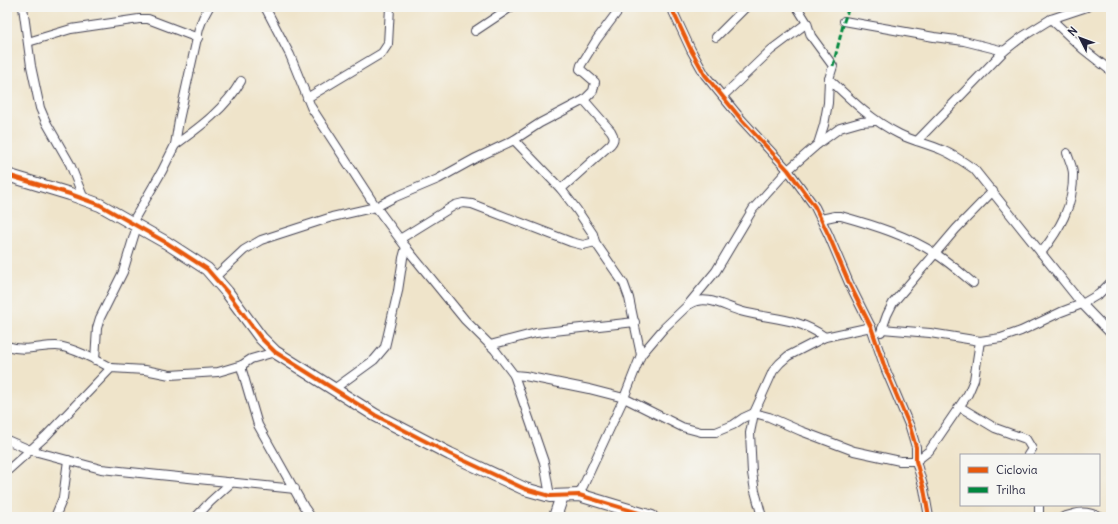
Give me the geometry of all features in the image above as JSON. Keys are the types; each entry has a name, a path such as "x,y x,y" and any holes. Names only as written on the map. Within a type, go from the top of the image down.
{"street":[{"path":"23,7 31,66 40,108 46,122 70,164 84,199"},
{"path":"95,360 97,328 100,318 123,272 134,225 175,145 202,18 209,7"},
{"path":"265,7 290,55 311,108 376,207 465,320 490,345 514,375 556,496 555,517"},
{"path":"306,98 382,53 388,44 390,7"},
{"path":"475,31 511,7"},
{"path":"214,278 244,250 261,240 332,216 376,207 393,198 438,179 476,158 514,140 540,123 584,100 593,91 595,82 580,69 580,65 621,7"},
{"path":"671,7 690,50 705,75 741,119 788,170 815,206 849,283 878,342 885,368 910,427 916,447 916,461 924,490 929,517"},
{"path":"716,37 746,7"},
{"path":"797,7 807,23 811,36 833,66 829,79 828,103 824,125 818,144"},
{"path":"917,141 1004,51 1022,37 1051,19 1087,7"},
{"path":"28,42 71,29 139,19 148,19 198,38"},
{"path":"1051,19 1083,49 1111,71"},
{"path":"844,21 934,38 964,41 1004,51"},
{"path":"723,96 771,50 807,23"},
{"path":"829,79 875,121 900,135 942,150 974,169 1082,304 1111,334"},
{"path":"175,145 218,111 236,90 241,81"},
{"path":"561,189 614,140 614,135 611,131 584,100"},
{"path":"579,495 624,398 641,355 664,328 687,306 716,271 753,209 788,170 818,144 840,128 861,122 875,121"},
{"path":"514,140 561,189 593,234 594,242 624,284 635,322 641,355"},
{"path":"1041,253 1060,226 1066,215 1070,200 1073,174 1067,153"},
{"path":"7,176 70,194 100,205 167,243 207,269 228,292 260,338 275,352 375,415 450,454 525,489 556,496 579,495 636,515 652,517"},
{"path":"878,342 887,315 894,303 956,229 992,191"},
{"path":"400,239 455,205 463,203 472,204 571,242 582,245 594,242"},
{"path":"821,219 835,216 854,220 902,236 935,253 957,269 973,284"},
{"path":"334,389 374,360 385,347 398,292 402,258 406,247"},
{"path":"882,329 930,333 980,341 1001,338 1021,331 1060,312 1082,304 1098,294 1111,282"},
{"path":"687,306 696,300 708,300 740,311 794,321 814,329 825,336"},
{"path":"490,345 536,333 635,322"},
{"path":"762,517 755,491 750,433 754,413 774,371 788,356 825,336 871,327"},
{"path":"514,375 589,389 624,398 682,427 701,432 716,432 733,425 754,413 769,417 854,451 900,461 916,461 929,451 960,407 974,380 980,341"},
{"path":"7,346 15,349 28,350 64,346 111,368 145,370 170,375 218,372 242,365 251,359 275,352"},
{"path":"242,365 242,370 258,425 311,517"},
{"path":"7,471 46,436 111,368"},
{"path":"960,407 995,428 1026,439 1032,449 1029,454"},
{"path":"7,440 30,450 101,469 295,489"},
{"path":"55,517 63,498 68,460"},
{"path":"196,517 232,482"},
{"path":"1039,517 1040,506"},
{"path":"1063,517 1084,512 1090,512 1100,517"}],"marked path":[{"path":"833,66 849,7"}],"cycle path":[{"path":"671,7 691,50 705,75 741,119 788,170 815,207 849,283 871,327 885,368 910,427 916,447 916,461 924,489 929,517"},
{"path":"7,175 70,194 100,205 167,243 207,269 227,292 261,338 275,352 375,415 450,454 525,489 550,496 579,495 652,517"}]}
